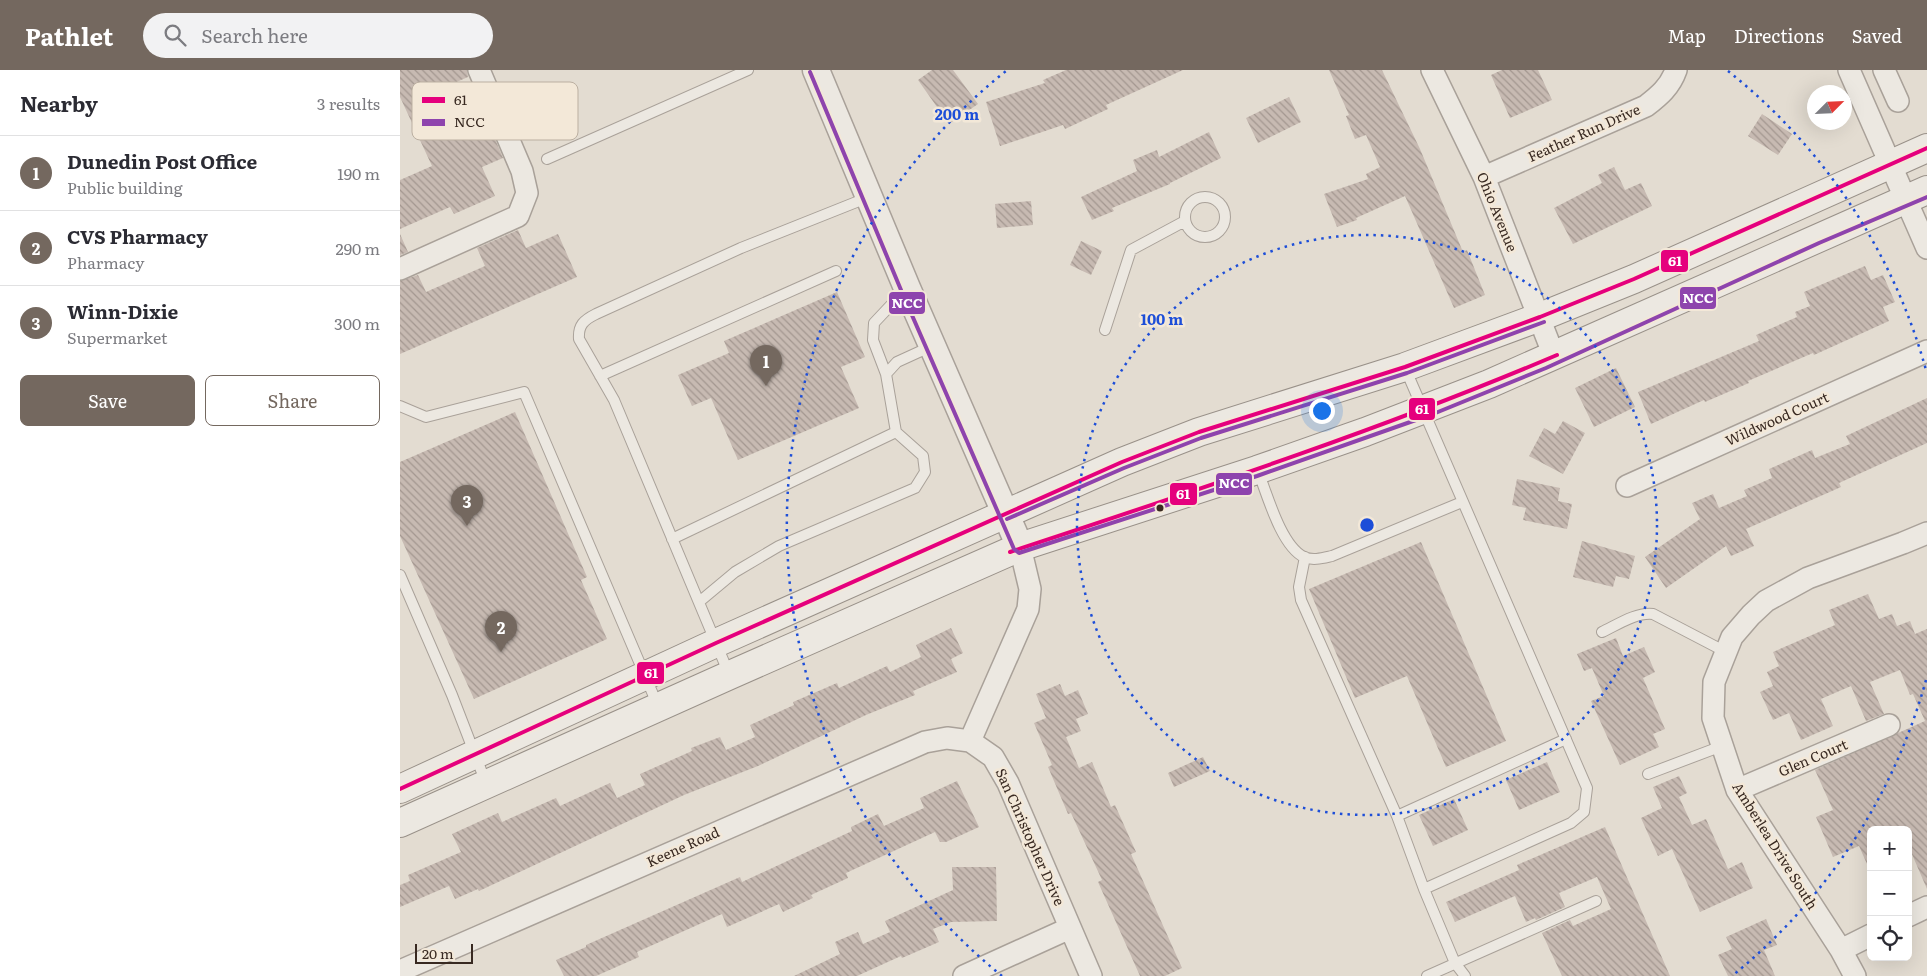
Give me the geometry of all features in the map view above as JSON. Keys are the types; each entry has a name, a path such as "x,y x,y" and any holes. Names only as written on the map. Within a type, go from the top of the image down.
{"main road":[{"path":"400,789 475,756 645,675 1122,462 1199,432 1405,367 1540,317 1634,279 1927,148"},
{"path":"400,824 658,707 1020,548 1257,470 1422,410 1554,356 1916,194"}],"street":[{"path":"479,70 484,82"},
{"path":"816,70 907,288 1020,548 1030,590 1028,609 970,742"},
{"name":"Ohio Avenue","path":"1432,70 1484,177 1554,356"},
{"path":"1848,70 1890,164 1916,194 1927,248"},
{"path":"1884,70 1898,101"},
{"name":"Feather Run Drive","path":"1484,177 1646,106 1661,95 1675,72"},
{"path":"400,269 518,216 527,192 522,171 509,140"},
{"name":"Wildwood Court","path":"1627,486 1927,352"},
{"name":"Amberlea Drive South","path":"1855,976 1841,950 1737,790 1714,718 1714,682 1732,637 1766,601 1808,578 1903,544 1927,533"},
{"name":"Glen Court","path":"1737,790 1889,725"},
{"name":"Keene Road","path":"400,971 924,742 947,738 970,742"},
{"name":"San Christopher Drive","path":"970,742 993,757 1008,782 1091,976"},
{"path":"1912,914 1927,906"},
{"path":"964,976 1070,928"},
{"path":"1841,950 1867,937"}],"lane":[{"path":"547,159 748,70"},
{"path":"730,675 614,400 579,340 581,324 587,318 741,248 870,197"},
{"path":"1201,197 1214,198 1223,207 1225,213 1222,227 1212,236 1198,236 1192,233 1185,221 1186,208 1195,199 1201,197"},
{"path":"1106,330 1131,250 1185,221"},
{"path":"600,376 836,271"},
{"path":"699,602 735,572 779,546 916,488 925,472 923,456 896,432 886,374 873,340 874,323 907,288"},
{"path":"886,374 897,362 932,346"},
{"path":"1405,367 1587,788 1584,812 1571,823 1424,889"},
{"path":"400,406 426,417 524,392 658,707"},
{"path":"672,539 896,432"},
{"path":"1257,470 1286,538 1294,549 1305,557 1317,559 1332,556 1462,502"},
{"path":"1305,557 1300,587 1301,600 1397,816 1424,889 1456,963 1465,976"},
{"path":"400,575 452,695 487,784"},
{"path":"1602,632 1645,613 1653,614 1726,652"},
{"path":"1397,816 1566,739"},
{"path":"1648,774 1722,746"},
{"path":"1426,976 1596,901"}],"building":[{"path":"400,70 467,70 468,77 456,82 412,82 412,123 400,97"},
{"path":"932,70 953,70 978,104 949,124 918,80"},
{"path":"1066,70 1183,70 1106,105 1108,109 1065,129 1063,125 1000,146 986,102 1045,83 1043,80"},
{"path":"1329,70 1382,70 1420,149 1463,252 1467,250 1485,295 1454,308 1405,196 1356,218 1357,220 1337,227 1324,194 1368,179 1366,174 1380,167 1366,135 1355,139 1346,116 1349,115"},
{"path":"1502,70 1538,70 1552,100 1510,118 1491,75"},
{"path":"1289,97 1301,122 1258,143 1246,118"},
{"path":"1762,114 1792,134 1778,155 1748,136"},
{"path":"1209,132 1221,158 1170,184 1112,208 1114,211 1092,220 1081,197 1137,171 1133,160 1157,150 1159,157"},
{"path":"420,140 495,140 503,158 482,167 495,196 454,214 450,207 400,229 400,180 432,166"},
{"path":"1614,167 1625,190 1641,183 1652,206 1573,244 1554,208 1602,183 1598,175"},
{"path":"1031,201 1033,225 997,228 995,204"},
{"path":"518,230 526,248 558,234 577,277 400,354 400,281 418,275 426,292 485,266 477,248"},
{"path":"400,234 408,252 400,255"},
{"path":"1081,241 1102,251 1091,275 1070,265"},
{"path":"1865,266 1871,280 1883,275 1895,302 1883,307 1889,321 1651,424 1638,392 1759,341 1756,335 1797,317 1795,312 1810,306 1804,292"},
{"path":"837,292 865,357 841,367 859,408 738,460 711,398 692,406 678,375 729,353 724,341"},
{"path":"1616,368 1635,407 1594,427 1575,388"},
{"path":"1927,398 1927,443 1839,483 1841,487 1746,529 1754,546 1731,556 1726,546 1666,588 1645,557 1700,519 1692,503 1713,494 1719,508 1747,496 1744,490 1772,478 1769,469 1812,450 1815,458 1850,444 1846,436"},
{"path":"515,412 587,577 581,580 607,639 474,699 400,536 400,462"},
{"path":"1563,421 1585,433 1563,474 1529,456 1544,428 1555,434"},
{"path":"1517,479 1560,488 1558,501 1572,504 1567,529 1523,520 1526,508 1512,505"},
{"path":"1582,541 1635,556 1629,579 1616,576 1613,587 1573,577"},
{"path":"1421,542 1506,741 1446,767 1407,676 1355,698 1309,589"},
{"path":"1868,594 1879,619 1892,614 1897,626 1910,621 1915,634 1927,629 1927,889 1912,854 1912,826 1867,826 1867,864 1859,846 1833,857 1816,817 1833,810 1815,770 1925,721 1913,694 1910,695 1900,670 1870,682 1884,714 1866,721 1851,686 1821,699 1833,726 1801,740 1789,713 1773,720 1760,692 1773,686 1767,672 1779,666 1773,652 1835,625 1829,610"},
{"path":"951,628 963,653 951,659 957,672 913,691 915,695 866,715 758,766 684,795 479,891 478,889 455,899 449,886 400,907 400,885 410,881 408,875 461,852 452,834 498,813 502,822 556,798 560,806 610,783 617,798 645,785 640,774 692,751 691,748 720,737 726,750 755,737 750,725 794,705 793,702 837,683 839,688 887,666 890,672 921,657 916,645"},
{"path":"1616,638 1623,656 1644,647 1655,672 1643,678 1665,729 1653,734 1659,747 1620,765 1591,701 1604,696 1592,668 1584,671 1577,654"},
{"path":"1060,684 1065,696 1078,690 1088,714 1076,719 1081,731 1066,737 1079,768 1092,762 1111,807 1115,805 1136,852 1131,854 1182,968 1165,976 1140,976 1098,882 1102,880 1071,813 1068,814 1048,767 1052,765 1034,723 1046,718 1036,694"},
{"path":"1203,757 1210,771 1174,787 1168,773"},
{"path":"1547,762 1560,792 1519,810 1506,780"},
{"path":"1679,776 1687,793 1679,797 1692,825 1706,819 1728,869 1742,862 1753,888 1700,912 1672,849 1658,856 1641,818 1662,808 1653,787"},
{"path":"957,781 979,827 946,842 940,842 935,832 846,873 848,878 811,895 813,898 783,912 779,904 727,927 722,914 637,952 639,957 596,976 564,976 556,960 740,877 742,882 852,831 851,827 878,814 884,826 924,808 920,798"},
{"path":"1454,799 1468,830 1433,846 1419,815"},
{"path":"1605,827 1670,976 1562,976 1542,933 1570,920 1573,926 1611,909 1597,877 1559,893 1565,907 1536,920 1535,918 1526,922 1515,896 1455,922 1446,902 1519,870 1517,865"},
{"path":"952,867 996,867 997,921 951,922 933,929 939,942 902,958 901,956 857,976 794,976 840,954 835,942 858,932 863,944 890,932 885,921 953,890"},
{"path":"1766,919 1777,945 1764,950 1775,976 1728,976 1718,955 1732,949 1726,937"}],"transit line":[{"name":"NCC","path":"810,72 901,290 1014,549 1019,553 1257,476 1433,414 1546,368 1819,243 1927,197"},
{"name":"61","path":"400,789 716,643 1122,462 1199,432 1405,367 1540,317 1634,279 1927,148"},
{"name":"NCC","path":"1007,519 1124,468 1201,438 1407,373 1544,322"},
{"name":"61","path":"1010,552 1354,435 1557,355"}],"place":[{"name":"Dunedin Post Office","path":"766,386"},
{"name":"Winn-Dixie","path":"467,526"},
{"name":"CVS Pharmacy","path":"501,652"}]}
